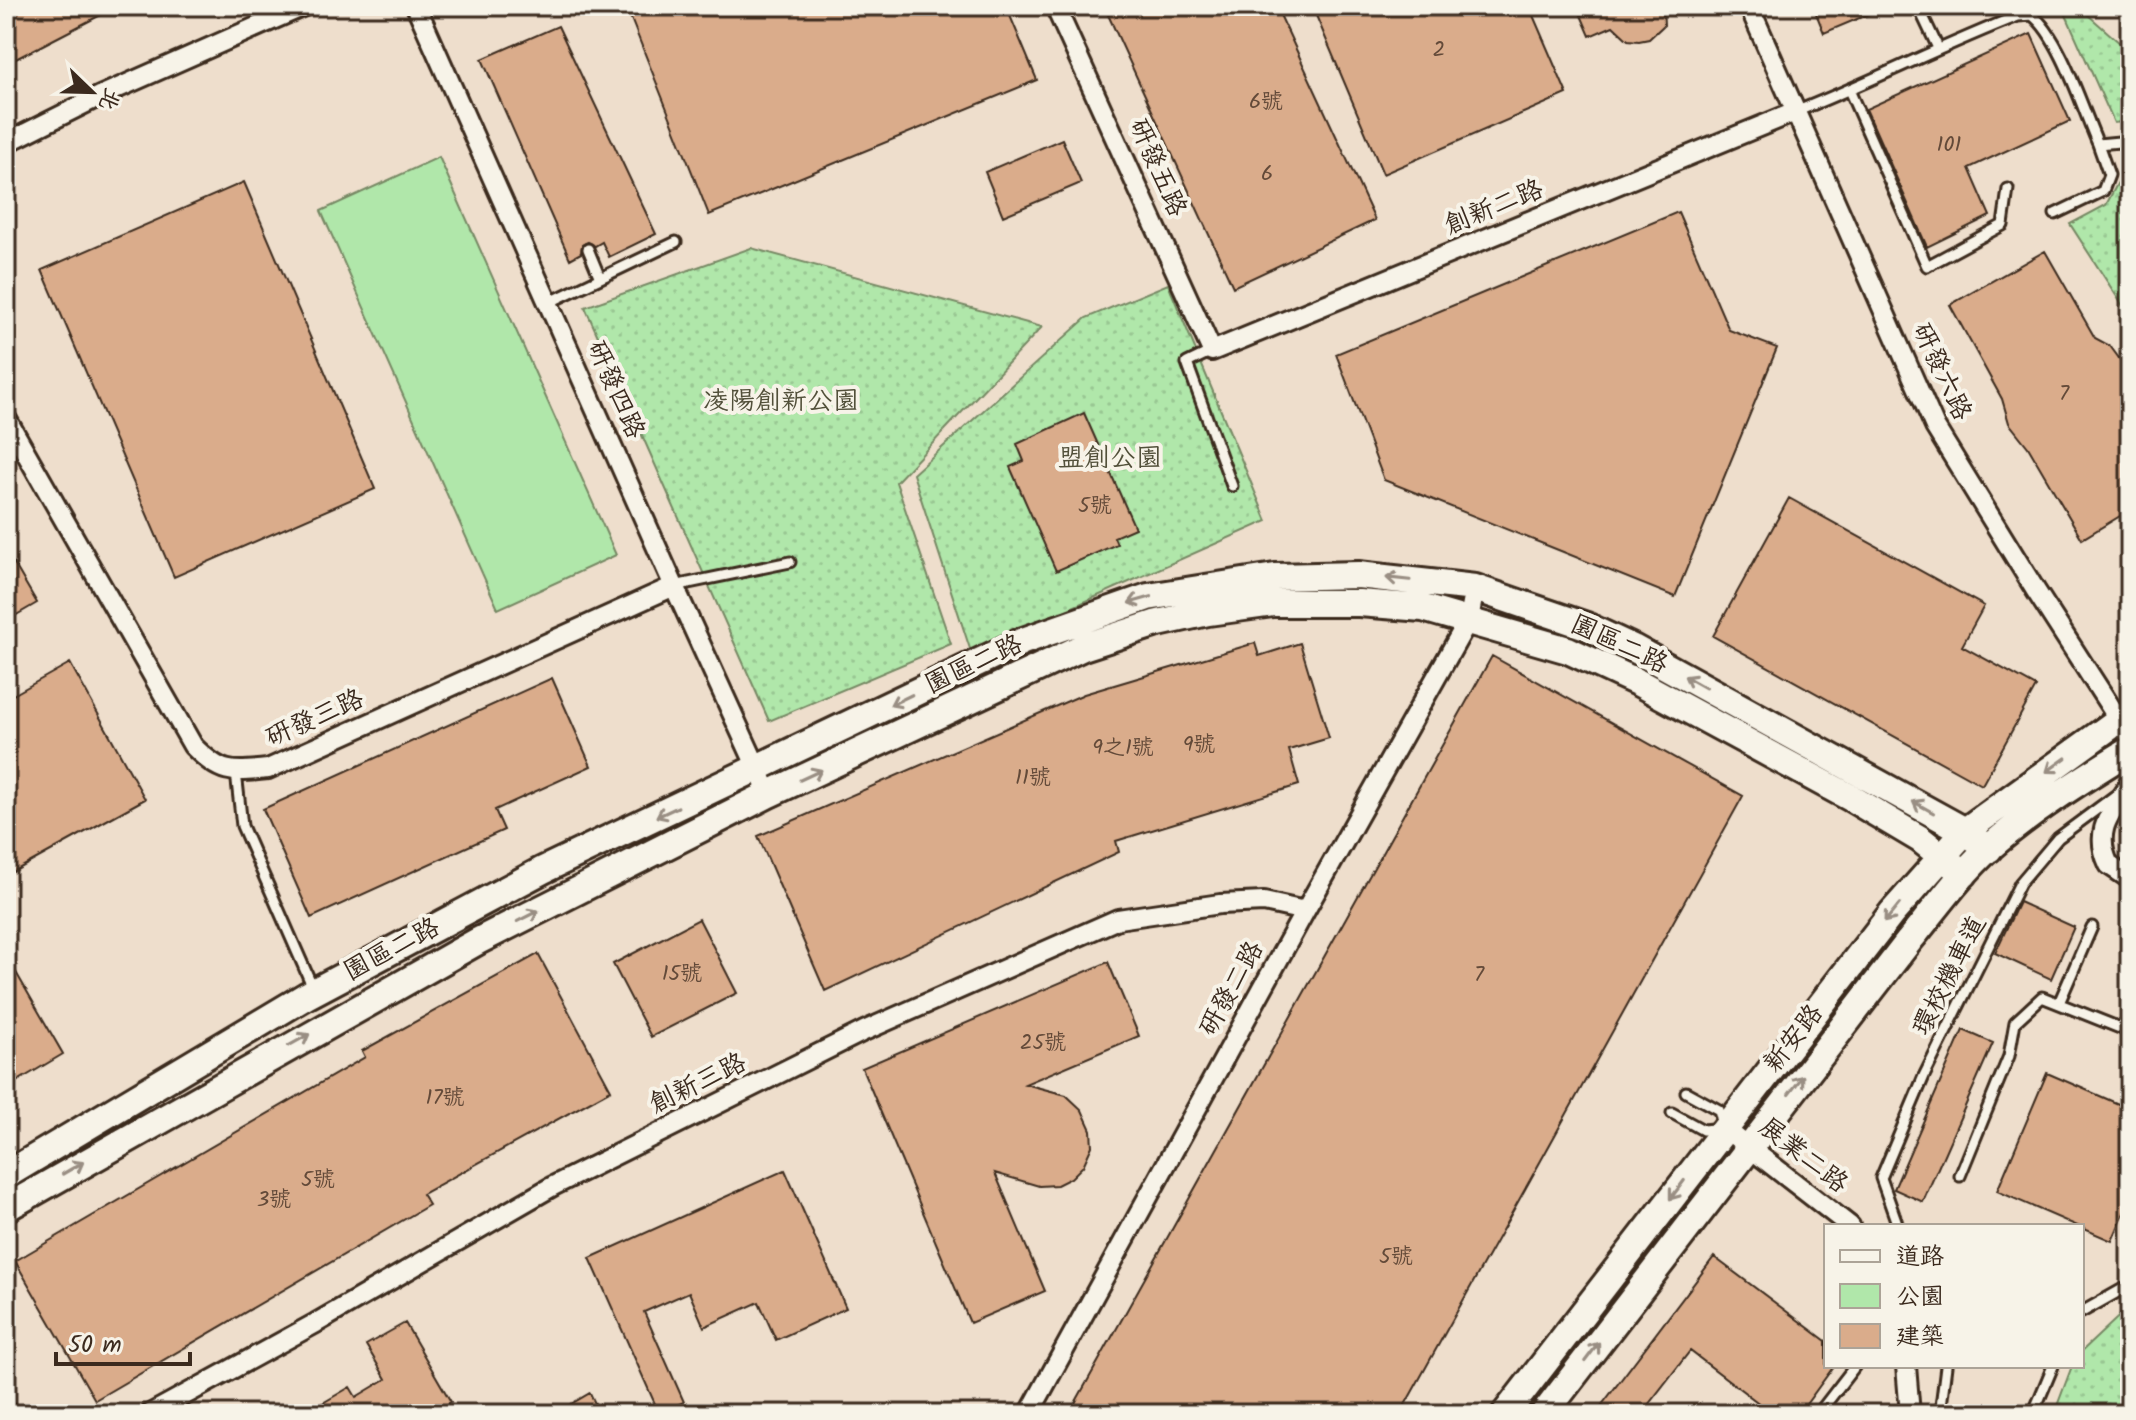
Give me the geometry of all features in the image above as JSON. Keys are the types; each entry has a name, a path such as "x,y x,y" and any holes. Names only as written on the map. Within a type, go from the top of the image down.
{"street":[{"path":"6,143 100,96 304,6"},
{"name":"研發四路","path":"416,6 769,794"},
{"name":"研發五路","path":"1055,6 1212,351"},
{"name":"研發六路","path":"1749,6 1935,427 2036,591 2126,722"},
{"name":"創新二路","path":"1212,351 1795,112"},
{"path":"6,418 193,746 213,766 236,772"},
{"name":"園區二路","path":"6,1175 315,991 543,870 1023,641 1148,597 1275,577 1358,575 1475,588 1586,626 1633,648 1965,831 1989,849"},
{"name":"研發三路","path":"236,772 268,769 674,586"},
{"name":"研發二路","path":"1029,1414 1469,619 1475,588"},
{"name":"園區二路","path":"6,1208 478,941 769,794 1083,647 1154,624 1208,612 1273,603 1423,608 1568,650 1639,683 1851,798 1942,854 1964,874"},
{"name":"新安路","path":"1505,1414 1724,1128 1942,854 1965,831 2126,722"},
{"name":"新安路","path":"1544,1414 1964,874 2039,808 2130,750"},
{"path":"2129,785 2105,822 2101,836 2109,865 2130,879"},
{"name":"創新三路","path":"150,1414 316,1323 553,1186 864,1031 1118,919 1235,903 1264,902 1305,911"},
{"name":"展業二路","path":"1724,1128 1847,1224"},
{"path":"1906,1368 1910,1414"},
{"path":"6,1410 10,1414"}],"lane":[{"path":"1918,6 1938,48"},
{"path":"1795,112 1938,48 2018,16 2032,15 2042,23 2053,40 2109,175 2103,191 2055,214"},
{"path":"1849,90 1927,266 2003,225 2008,189"},
{"path":"2098,144 2130,141"},
{"path":"548,303 676,242"},
{"path":"588,249 600,278"},
{"path":"1212,351 1187,363 1232,486"},
{"path":"674,586 790,562"},
{"path":"236,772 242,826 315,991"},
{"name":"環校機車道","path":"1897,1224 1881,1178 1924,1076 2020,883 2058,838 2129,785"},
{"path":"2059,1003 2092,927"},
{"path":"1960,1176 2009,1056 2015,1022 2042,997 2129,1029"},
{"path":"1672,1113 1703,1130 1724,1128 1719,1110 1686,1092"},
{"path":"2084,1311 2130,1285"},
{"path":"1818,1414 1853,1368"},
{"path":"1940,1414 1946,1368"},
{"path":"2033,1414 2052,1368"}],"green space":[{"path":"2062,6 2078,6 2130,52 2130,121 2114,123"},
{"path":"439,157 616,555 498,609 321,211"},
{"path":"2130,168 2130,317 2070,224 2106,205 2125,169"},
{"name":"凌陽創新公園","path":"751,248 1042,327 896,482 951,644 769,721 585,307"},
{"name":"盟創公園","path":"1168,284 1267,521 971,652 913,474 1086,318"},
{"path":"2130,1306 2130,1414 2054,1414 2071,1368 2084,1368 2084,1349"}],"building":[{"path":"6,6 118,6 6,64"},
{"path":"626,6 1006,6 1037,80 709,215"},
{"path":"1104,6 1276,6 1375,220 1233,287"},
{"path":"1312,6 1529,6 1567,94 1383,174"},
{"path":"1577,6 1663,6 1664,25 1649,39 1639,41 1628,40 1613,26 1590,36"},
{"path":"1813,6 1888,6 1824,33"},
{"path":"558,26 656,234 609,257 602,242 595,246 588,242 582,245 581,253 570,259 482,59"},
{"path":"2031,34 2070,121 1969,168 1990,216 1927,247 1866,109"},
{"path":"1062,139 1081,183 1003,216 985,172"},
{"path":"244,182 375,489 174,577 42,270"},
{"path":"1678,212 1729,330 1777,348 1675,597 1384,480 1336,354"},
{"path":"2045,251 2095,338 2110,346 2121,361 2130,398 2130,510 2082,539 2028,447 2009,423 2002,399 1950,305"},
{"path":"1084,413 1135,528 1114,537 1117,544 1056,571 1010,467 1024,461 1017,444"},
{"path":"1789,498 1984,606 1962,646 2036,687 1982,785 1713,636"},
{"path":"6,550 37,603 6,621"},
{"path":"1255,643 1259,656 1300,643 1329,738 1289,750 1299,785 1116,841 1119,852 825,991 758,836 1084,694"},
{"path":"1492,656 1743,796 1400,1414 1069,1414"},
{"path":"70,663 145,799 11,873 6,863 6,699"},
{"path":"552,678 591,766 495,810 504,830 311,918 263,809"},
{"path":"2019,902 2074,927 2051,979 1995,953"},
{"path":"699,919 737,993 651,1037 613,964"},
{"path":"538,954 611,1090 422,1194 429,1205 95,1400 15,1261 365,1057 362,1051"},
{"path":"6,955 63,1054 6,1088"},
{"path":"1108,962 1139,1036 1025,1084 1066,1095 1082,1110 1091,1130 1092,1146 1083,1166 1071,1178 1057,1185 1039,1186 995,1173 1045,1291 970,1323 862,1068"},
{"path":"1963,1030 1993,1043 1923,1202 1894,1189"},
{"path":"2047,1073 2130,1109 2130,1199 2112,1241 2084,1229 2084,1224 2073,1224 1997,1191"},
{"path":"785,1170 846,1308 776,1340 759,1302 704,1327 689,1292 644,1312 684,1402 659,1413 590,1258"},
{"path":"1714,1257 1824,1340 1824,1368 1833,1368 1799,1414 1773,1414 1690,1351 1641,1414 1595,1414"},
{"path":"405,1323 451,1402 432,1414 304,1414 350,1387 356,1397 386,1379 366,1345"},
{"path":"590,1393 600,1414 554,1414"}]}
